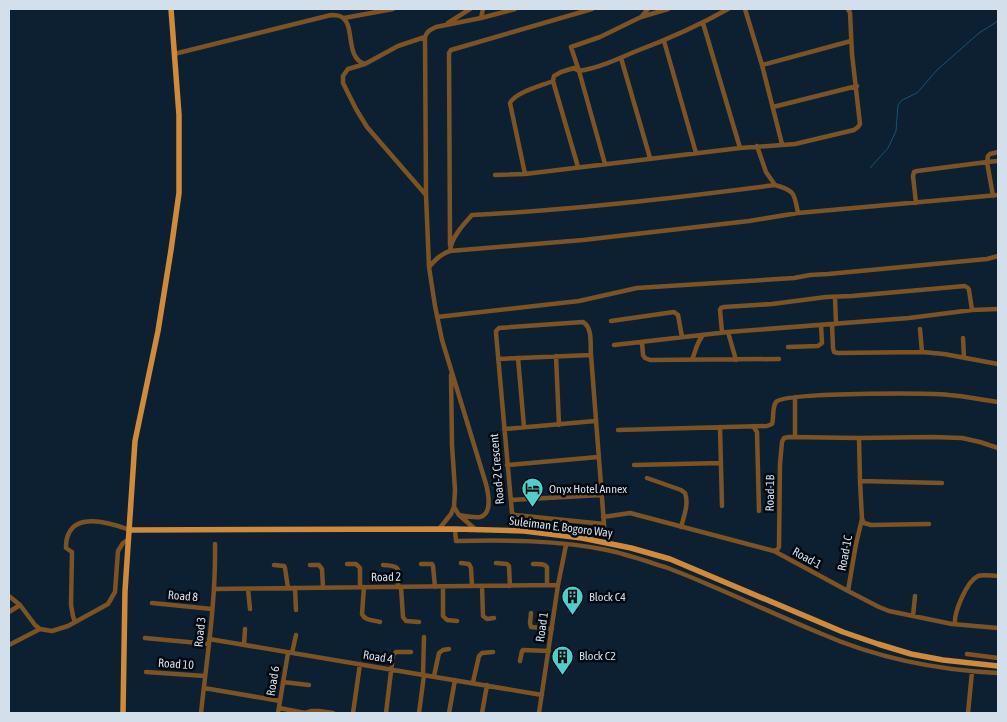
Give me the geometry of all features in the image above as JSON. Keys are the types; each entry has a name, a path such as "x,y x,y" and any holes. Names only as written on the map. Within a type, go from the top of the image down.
{"main road":[{"path":"123,713 125,591 135,441 159,322 179,193 179,115 171,9"},
{"name":"Suleiman E. Bogoro Way","path":"130,530 475,529 564,535 611,543 686,565 843,632 911,654 943,660 998,666"}],"street":[{"path":"174,54 331,14 344,18 393,9"},
{"path":"445,25 470,9"},
{"path":"481,18 483,9"},
{"path":"459,515 480,517 488,507 488,494 442,340 429,267 426,195 425,37 429,30 445,25 515,9"},
{"path":"450,248 450,50 592,9"},
{"path":"641,17 648,9"},
{"path":"605,164 571,46 600,38 641,17 668,9"},
{"path":"578,167 553,81 554,76 574,68 579,71 589,70 621,58 664,41 728,9"},
{"path":"745,9 762,65 782,144"},
{"path":"495,175 525,174 696,152 795,144 854,130 860,124 852,54 850,13 848,9"},
{"path":"344,18 354,54 357,60 365,64"},
{"path":"703,23 740,148"},
{"path":"425,37 398,46 365,64 348,69 343,76 343,83 367,126 426,195"},
{"path":"664,41 696,152"},
{"path":"762,65 851,41"},
{"path":"621,58 650,158"},
{"path":"525,174 510,103 518,95 553,81"},
{"path":"773,107 856,86"},
{"path":"758,146 766,172 775,185"},
{"path":"450,248 583,240 798,214 996,195 987,162 990,154 998,152"},
{"path":"916,203 914,172 998,161"},
{"path":"429,267 450,248 460,229 472,215 618,204 775,185 790,190 794,194 798,214"},
{"path":"437,317 579,301 637,288 794,278 987,259 998,256"},
{"path":"722,332 721,308 826,297 964,286 970,290 972,310"},
{"path":"835,297 834,352 922,352 998,364"},
{"path":"614,345 722,332 909,318 972,310 998,309"},
{"path":"611,321 674,312 678,315 682,337"},
{"name":"Road-2 Crescent","path":"591,355 590,329 583,322 499,328 496,331 511,511 515,515 604,524"},
{"path":"788,347 821,345 821,325"},
{"path":"920,328 922,352"},
{"path":"728,332 736,360"},
{"path":"692,360 696,352 696,345 703,335"},
{"path":"964,338 964,358"},
{"path":"642,342 643,355 647,360 779,359"},
{"path":"498,359 591,355 604,532"},
{"path":"556,356 559,424"},
{"path":"518,358 524,427"},
{"path":"439,529 454,507 450,366"},
{"path":"618,430 767,426 772,424 775,404 783,398 795,397 912,393 950,395 998,402"},
{"path":"795,397 795,437 962,438 998,448"},
{"path":"504,429 596,421"},
{"path":"753,426 756,432 759,511"},
{"path":"720,427 722,506"},
{"name":"Road-1B","path":"774,551 780,547 780,464 782,442 784,438 795,437"},
{"name":"Road-1C","path":"848,591 862,519 859,438"},
{"path":"507,465 598,457"},
{"path":"634,465 721,463"},
{"path":"647,478 685,493 685,513 681,527"},
{"path":"860,481 942,483"},
{"path":"511,500 601,495"},
{"path":"454,507 459,515 475,529"},
{"name":"Road-1","path":"603,517 630,513 774,551 848,591 890,611 952,624 998,628"},
{"path":"862,519 864,523 871,525 929,524"},
{"path":"75,622 72,616 71,605 72,552 66,548 72,527 76,524 90,521 113,524 130,530"},
{"name":"Suleiman E. Bogoro Way","path":"455,529 456,541 516,541 566,544 610,551 668,568 823,635 875,653 908,661 972,672 998,673"},
{"path":"9,596 20,605 40,629 52,631 68,626 108,604 115,592 118,551 123,543 129,539"},
{"name":"Road 3","path":"201,713 214,589 215,544"},
{"name":"Road 1","path":"539,713 566,544"},
{"path":"461,563 469,564 470,566 472,586"},
{"path":"496,563 507,564 510,586"},
{"path":"347,564 356,564 360,568 363,617 380,622"},
{"path":"421,564 432,564 435,586"},
{"path":"533,564 544,564 546,566 547,585"},
{"path":"274,565 284,566 288,588"},
{"path":"310,565 321,566 323,588"},
{"path":"383,565 397,567 403,617 406,621 419,622"},
{"path":"955,623 957,610 970,583 978,576 998,576"},
{"name":"Road 2","path":"214,589 558,585"},
{"path":"443,586 443,616 447,620 457,621"},
{"path":"482,586 483,616 494,618"},
{"path":"295,588 296,610"},
{"path":"248,589 250,609"},
{"path":"913,616 915,596"},
{"name":"Road 8","path":"152,603 212,609"},
{"path":"9,612 20,605"},
{"path":"531,613 531,626 552,629"},
{"path":"9,645 40,629"},
{"path":"244,645 245,629"},
{"name":"Road 6","path":"279,711 283,682 296,635"},
{"path":"419,713 424,675 424,637"},
{"name":"Road 4","path":"145,638 209,641 244,645 542,695"},
{"path":"434,676 439,653 442,650 449,649"},
{"path":"520,661 523,650 549,651"},
{"path":"386,713 393,655 396,652 411,652"},
{"path":"473,682 479,656 482,653 493,652"},
{"path":"967,654 998,658"},
{"path":"353,713 360,664"},
{"name":"Road 10","path":"146,672 205,676"},
{"path":"968,713 972,672"},
{"path":"449,713 454,680"},
{"path":"283,682 309,685"},
{"path":"482,713 487,685"},
{"path":"204,688 280,701"},
{"path":"279,711 333,713"}],"waterway":[{"path":"870,168 888,148 896,131 898,105 902,100 917,93 937,70 979,33 998,21"}],"place":[{"name":"Onyx Hotel Annex","path":"533,508"},
{"name":"Block C4","path":"573,616"},
{"name":"Block C2","path":"563,675"}]}
